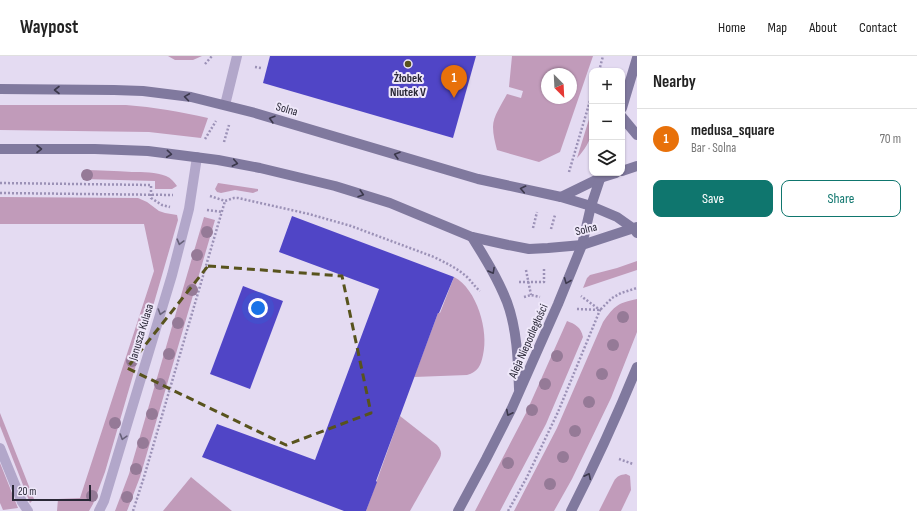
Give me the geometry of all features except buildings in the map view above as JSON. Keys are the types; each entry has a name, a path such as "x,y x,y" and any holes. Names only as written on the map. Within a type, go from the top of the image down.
{"street":[{"path":"225,105 237,56"},
{"path":"623,104 637,58"},
{"name":"Solna","path":"0,89 143,91 191,97 225,105 478,179 561,196 617,217 636,230"},
{"path":"625,121 637,135"},
{"name":"Solna","path":"0,148 148,151 197,156 260,168 327,184 384,201 472,237 529,249 582,245 636,230"},
{"name":"Janusza Kulasa","path":"99,511 104,501 172,275 189,209 197,156"},
{"path":"625,170 637,166"},
{"path":"561,196 599,176"},
{"name":"Aleja Niepodległości","path":"458,511 486,460 519,393 558,304 582,245 591,206 601,176"},
{"path":"472,237 497,280 507,302 513,325 517,356 519,393"},
{"path":"571,511 592,470 637,367"},
{"path":"0,448 22,502 28,511"}],"path":[{"path":"205,64 212,56"},
{"path":"600,68 604,56"},
{"path":"255,67 261,68"},
{"path":"197,156 225,105"},
{"path":"218,160 229,125 225,105"},
{"path":"570,167 589,109"},
{"path":"0,183 151,185 151,198 162,205 175,208"},
{"path":"0,193 176,195"},
{"path":"210,196 225,201 238,198 309,214 352,226 447,263 468,278 477,289 482,292"},
{"path":"133,511 225,201"},
{"path":"206,210 222,212"},
{"path":"533,228 537,212"},
{"path":"552,228 554,217"},
{"path":"526,270 531,295"},
{"path":"513,282 544,282 544,270"},
{"path":"508,511 527,477 558,412 600,310 612,298 621,293 637,288"},
{"path":"578,294 600,310"},
{"path":"520,298 531,295 543,298"},
{"path":"571,309 600,310"},
{"path":"619,458 633,464"}],"highlighted area":[{"path":"208,266 342,276 371,413 286,445 127,368"}],"shaded area":[{"path":"168,56 202,56 193,60 175,60"},
{"path":"512,56 593,56 577,103 577,68 541,68 541,104 576,104 560,152 539,162 497,150 493,127 496,114 507,94 521,98 523,91 509,87"},
{"path":"0,105 126,105 167,110 208,118 201,138 149,132 0,130"},
{"path":"589,119 589,141 585,149 577,158"},
{"path":"83,170 145,172 158,174 166,176 177,186 172,189 155,189 155,181 83,179"},
{"path":"218,183 258,189 258,191 253,193 235,190 221,193 217,192 215,189"},
{"path":"0,197 138,198 147,202 159,211 177,215 178,220 105,472 89,511 57,511 58,499 80,498 154,271 144,224 0,224"},
{"path":"204,217 215,220 140,477 127,511 115,511 129,474"},
{"path":"637,261 637,270 583,288 587,278 590,275"},
{"path":"454,277 469,291 475,301 483,323 484,345 481,362 474,372 467,375 414,377 438,313 440,313"},
{"path":"637,299 637,332 611,398 572,479 554,511 514,511 557,428 603,322 614,308 625,302"},
{"path":"567,321 577,326 583,337 546,424 500,511 475,511 526,413"},
{"path":"0,413 34,499 30,503 0,426"},
{"path":"400,416 437,445 441,452 440,458 410,511 366,511"},
{"path":"0,463 18,508 3,510 0,503"},
{"path":"626,474 630,476 631,490 621,511 599,511 615,479"},
{"path":"191,477 232,511 163,511"}],"place":[{"name":"Żłobek Niutek V","path":"408,64"},
{"name":"medusa_square","path":"454,98"}]}
